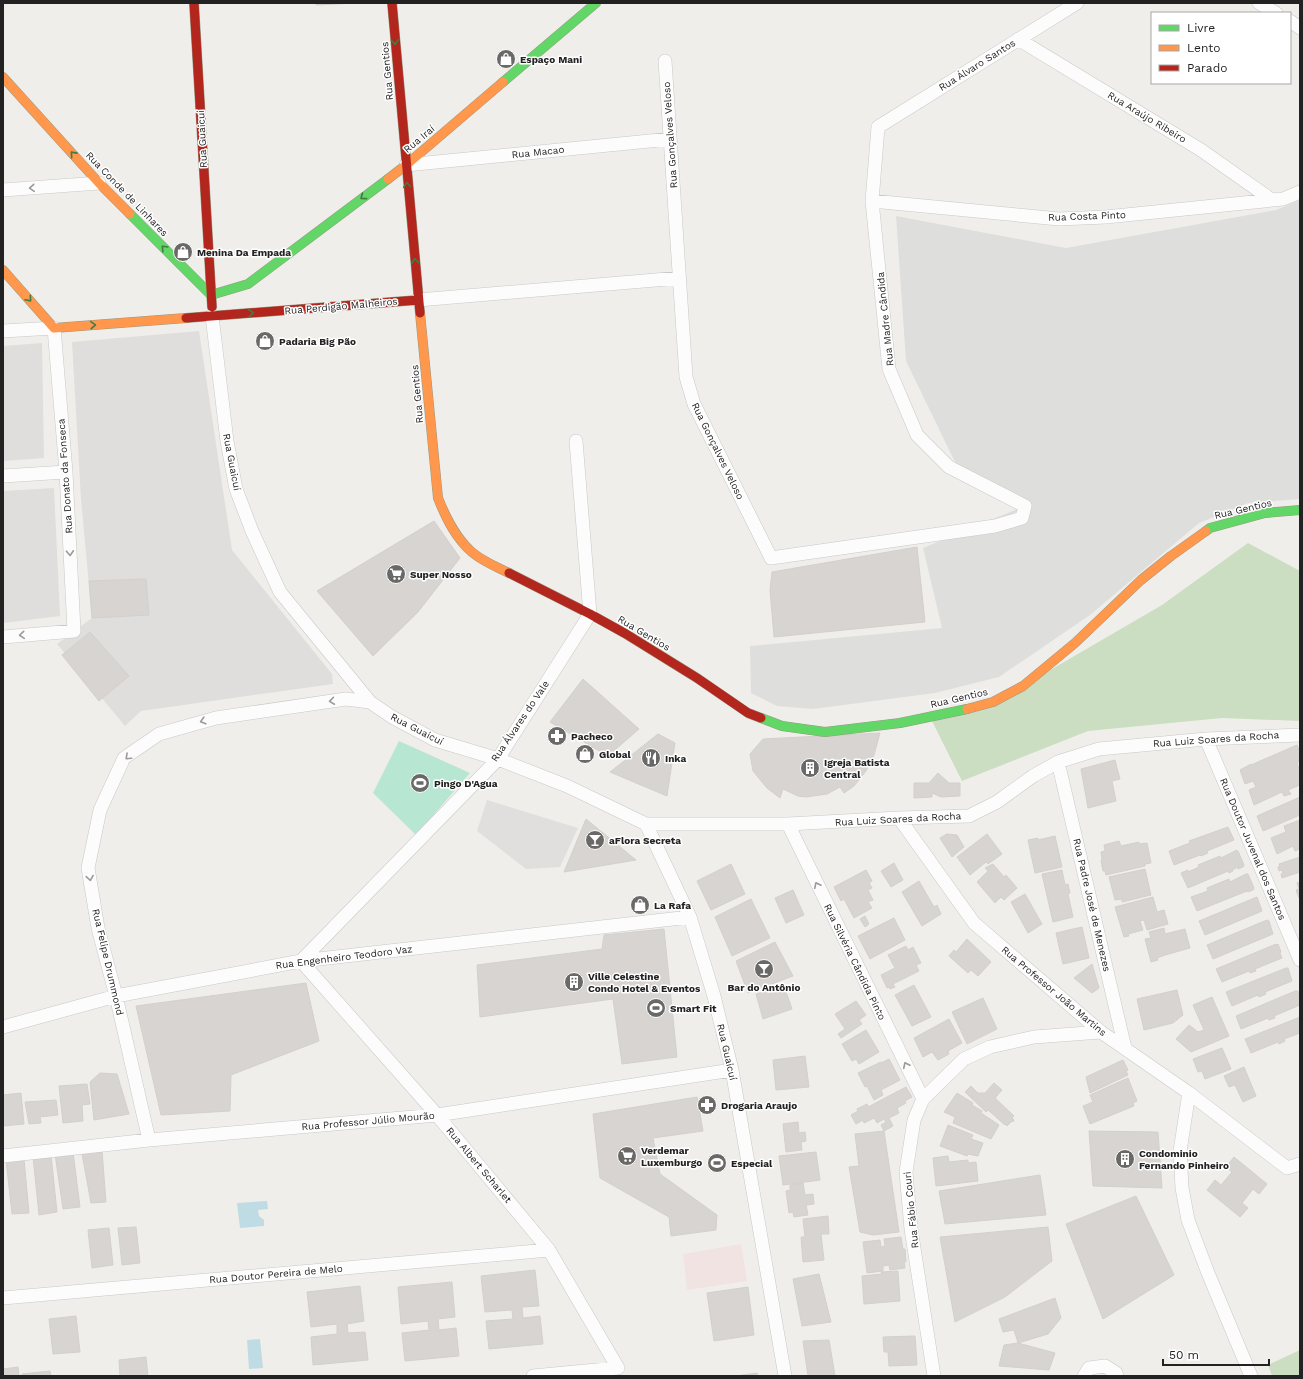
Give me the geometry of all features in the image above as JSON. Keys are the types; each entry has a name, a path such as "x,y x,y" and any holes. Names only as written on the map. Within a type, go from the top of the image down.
{"street":[{"name":"Rua Guaicuí","path":"194,3 212,316 227,441 236,489 252,531 280,592 370,702 392,717 435,740 498,759 567,786 646,824 690,917 714,996 732,1070 785,1376"},
{"name":"Rua Gentios","path":"392,3 409,205 438,498 447,520 460,539 473,553 590,614 697,678 748,713 782,726 825,732 900,722 960,711 993,702 1023,686 1075,643 1141,580 1210,528 1265,513 1300,510"},
{"name":"Rua Iraí","path":"211,295 248,284 406,165 596,3"},
{"name":"Rua Álvaro Santos","path":"878,127 1077,3"},
{"path":"1260,3 1274,12"},
{"path":"1291,23 1300,28"},
{"name":"Rua Araújo Ribeiro","path":"1018,39 1201,150 1272,200"},
{"name":"Rua Gonçalves Veloso","path":"665,61 686,378 694,404 771,558 995,526 1022,518"},
{"name":"Rua Conde de Linhares","path":"3,77 99,183 211,295"},
{"name":"Rua Madre Cândida","path":"878,127 872,201 889,369 916,435 949,467 1025,506 1022,518"},
{"name":"Rua Macao","path":"406,165 670,139"},
{"path":"3,190 99,183"},
{"path":"378,186 395,193 409,205"},
{"name":"Rua Costa Pinto","path":"872,201 1059,219 1106,217 1283,199 1300,192"},
{"path":"3,270 54,328"},
{"name":"Rua Perdigão Malheiros","path":"3,331 418,300 679,278"},
{"name":"Rua Donato da Fonseca","path":"3,637 74,631 66,472 54,328"},
{"path":"576,441 590,614"},
{"path":"3,476 66,472"},
{"name":"Rua Álvares do Vale","path":"301,961 498,759 590,614"},
{"name":"Rua Felipe Drummond","path":"149,1140 116,996 98,928 88,868 100,810 124,758 159,734 216,718 346,699 370,702"},
{"name":"Rua Luiz Soares da Rocha","path":"646,824 788,824 969,816 997,802 1033,776 1058,762 1099,749 1206,739 1300,735"},
{"name":"Rua Doutor Juvenal dos Santos","path":"1206,739 1300,960"},
{"name":"Rua Padre José de Menezes","path":"1058,762 1125,1048"},
{"name":"Rua Professor João Martins","path":"899,818 974,924 1101,1032 1189,1093 1287,1168 1300,1164"},
{"name":"Rua Silvéria Cândida Pinto","path":"788,824 923,1100"},
{"name":"Rua Engenheiro Teodoro Vaz","path":"3,1027 116,996 301,961 690,917"},
{"name":"Rua Albert Scharlet","path":"301,961 437,1115 550,1250 618,1368 533,1376"},
{"name":"Rua Fábio Couri","path":"934,1376 911,1229 906,1172 914,1120 923,1100 964,1059 990,1047 1034,1037 1101,1032"},
{"name":"Rua Professor Júlio Mourão","path":"3,1156 149,1140 437,1115 732,1070"},
{"path":"1189,1093 1180,1151 1182,1188 1188,1220 1208,1273 1251,1376"},
{"name":"Rua Doutor Pereira de Melo","path":"3,1298 550,1250"},
{"path":"1086,1372 1105,1366 1116,1372 1117,1376"}],"shaded area":[{"path":"1300,200 1300,499 1248,503 1199,523 1090,615 999,677 935,693 813,709 777,706 751,693 750,646 942,628 923,548 1020,508 955,462 906,361 896,216 1066,248 1276,210"},
{"path":"199,331 232,550 332,674 333,684 141,711 125,726 57,644 92,618 81,499 72,342"},
{"path":"42,343 44,458 3,461 3,346"},
{"path":"54,488 60,616 3,623 3,491"},
{"path":"487,800 578,828 560,867 526,869 477,831"},
{"path":"741,1244 747,1281 687,1290 683,1254"}],"green space":[{"path":"1248,543 1300,571 1300,721 1222,718 1088,731 962,781 931,719 999,700 1162,605"},
{"name":"Pingo D'Agua","path":"399,741 470,773 416,835 373,793"},
{"path":"1300,1350 1300,1376 1272,1376 1268,1365"}],"water":[{"path":"267,1201 268,1209 258,1210 259,1216 264,1220 264,1226 240,1228 237,1203"},
{"path":"260,1339 263,1368 249,1369 247,1340"}],"building":[{"path":"316,3 356,3 316,5"},
{"name":"Super Nosso","path":"434,521 460,558 418,612 373,656 317,591"},
{"path":"917,547 925,622 774,637 770,590 772,572"},
{"path":"146,579 149,615 92,618 89,581"},
{"path":"90,632 129,676 99,701 62,655"},
{"path":"583,679 639,729 608,756 550,722"},
{"name":"Igreja Batista Central","path":"880,733 874,755 866,771 854,786 844,793 840,787 827,794 806,797 798,796 783,789 780,798 767,788 753,771 750,754 763,739"},
{"name":"Inka","path":"658,734 675,743 667,796 610,772"},
{"path":"1297,745 1300,752 1300,761 1297,763 1299,769 1300,768 1300,785 1288,790 1291,794 1284,796 1282,792 1254,805 1249,790 1256,787 1253,781 1245,784 1240,770"},
{"path":"1115,760 1120,779 1112,781 1116,801 1088,808 1081,769"},
{"path":"938,773 949,783 960,783 960,796 941,797 932,793 932,797 914,798 914,783 929,783"},
{"path":"1300,797 1300,815 1263,831 1257,816"},
{"name":"aFlora Secreta","path":"586,819 636,860 564,872"},
{"path":"1300,820 1300,849 1295,851 1293,846 1277,854 1271,838 1286,832 1284,826"},
{"path":"1228,827 1234,840 1207,851 1208,853 1201,856 1200,855 1174,865 1169,851 1190,843 1189,841"},
{"path":"947,834 957,835 964,847 952,857 940,838"},
{"path":"987,834 1002,854 988,864 986,862 970,875 957,857"},
{"path":"1055,836 1062,867 1035,873 1028,840 1038,838 1038,840"},
{"path":"1119,841 1121,846 1139,842 1139,844 1147,843 1151,863 1145,864 1145,866 1106,875 1105,871 1103,871 1101,852 1105,851 1104,845"},
{"path":"1237,850 1244,865 1243,867 1238,869 1238,867 1229,873 1228,871 1188,888 1181,873 1188,870 1188,872 1199,867 1198,865 1220,856 1221,858"},
{"path":"1300,857 1300,872 1282,878 1281,874 1283,873 1282,870 1279,871 1279,864"},
{"path":"894,863 903,880 891,887 881,871"},
{"path":"731,864 745,894 711,910 697,881"},
{"path":"993,864 1004,877 1006,875 1017,888 1004,900 1001,897 995,903 977,882 988,871 985,868"},
{"path":"1145,869 1151,895 1122,902 1122,899 1115,900 1109,877"},
{"path":"866,870 872,881 869,883 872,888 868,890 873,900 868,902 872,908 854,918 844,899 841,901 834,887"},
{"path":"1062,870 1065,885 1068,884 1070,893 1068,894 1073,917 1053,922 1042,874"},
{"path":"1248,874 1254,888 1253,890 1197,911 1191,897 1208,891 1207,888 1229,879 1230,882"},
{"path":"919,881 934,907 937,905 941,914 922,926 902,892"},
{"path":"1300,882 1299,898 1296,890 1299,889 1297,883"},
{"path":"793,890 804,915 786,923 775,898"},
{"path":"1025,894 1042,924 1028,933 1011,902"},
{"path":"1153,897 1157,912 1164,910 1168,924 1147,930 1144,920 1140,921 1143,930 1128,934 1129,936 1124,937 1115,907"},
{"path":"1257,897 1262,911 1205,935 1199,921"},
{"path":"751,899 770,938 732,956 715,917"},
{"path":"865,916 869,924 865,927 860,919"},
{"path":"894,918 905,940 870,959 858,936"},
{"path":"1267,920 1269,921 1273,934 1213,959 1207,945"},
{"path":"1082,927 1089,958 1063,964 1056,933"},
{"path":"1164,928 1165,934 1185,929 1190,948 1165,955 1157,958 1158,960 1151,962 1145,939 1151,938 1149,932"},
{"name":"Ville Celestine Condo Hotel & Eventos","path":"664,929 677,1057 622,1064 613,999 480,1017 477,965 602,949 604,935"},
{"path":"967,939 991,962 978,976 971,970 968,973 949,956 954,950 956,952"},
{"name":"Bar do Antônio","path":"775,942 793,976 748,993 736,961"},
{"path":"1278,944 1282,958 1255,969 1256,971 1250,973 1249,971 1222,982 1216,969"},
{"path":"906,946 908,950 913,947 921,963 916,965 919,971 893,984 895,987 890,989 889,987 887,988 881,975 895,968 888,955"},
{"path":"1092,964 1099,988 1092,993 1074,978"},
{"path":"1288,968 1292,981 1265,992 1266,994 1259,997 1258,995 1232,1006 1226,992"},
{"path":"306,983 319,1041 231,1075 230,1111 161,1115 136,1006"},
{"path":"914,985 931,1017 912,1026 895,995"},
{"path":"784,986 792,1009 763,1019 756,994"},
{"path":"1177,990 1183,1015 1173,1023 1144,1030 1137,999"},
{"path":"1298,991 1300,1005 1274,1016 1275,1018 1269,1020 1268,1018 1241,1029 1236,1016"},
{"path":"1212,997 1229,1036 1191,1052 1176,1039 1189,1025 1198,1032 1204,1030 1193,1005"},
{"path":"983,998 997,1029 967,1044 952,1012"},
{"path":"856,1001 866,1015 859,1020 862,1024 841,1038 838,1034 845,1029 835,1014"},
{"path":"1300,1017 1300,1033 1284,1039 1285,1041 1279,1044 1278,1042 1251,1053 1245,1039"},
{"path":"949,1019 962,1043 948,1051 949,1054 938,1060 932,1052 923,1057 914,1038"},
{"path":"866,1030 879,1052 859,1064 856,1059 852,1061 842,1044"},
{"path":"1222,1048 1231,1069 1205,1079 1202,1071 1198,1072 1193,1059"},
{"path":"805,1056 809,1087 776,1090 773,1060"},
{"path":"889,1059 900,1080 881,1090 883,1095 874,1100 858,1073"},
{"path":"1123,1060 1128,1070 1126,1071 1128,1075 1090,1093 1086,1077"},
{"path":"1244,1067 1256,1096 1243,1102 1235,1085 1229,1087 1224,1076"},
{"path":"100,1073 117,1074 129,1114 94,1120 90,1082"},
{"path":"1128,1078 1137,1101 1133,1103 1134,1106 1090,1124 1083,1106 1093,1102 1090,1095"},
{"path":"994,1083 1002,1090 995,1098 1014,1116 1012,1118 1014,1120 1013,1122 1012,1121 1007,1126 988,1110 986,1112 965,1092 971,1086 978,1093 985,1093"},
{"path":"87,1084 90,1104 82,1105 83,1121 63,1123 59,1086"},
{"path":"906,1087 912,1097 905,1101 906,1103 897,1108 899,1113 889,1118 893,1126 884,1131 881,1125 886,1122 884,1119 877,1123 874,1118 864,1123 863,1120 856,1124 851,1115 858,1111 857,1109 867,1104 868,1107"},
{"path":"21,1093 24,1124 3,1126 3,1095"},
{"path":"957,1093 973,1103 972,1105 982,1111 981,1113 999,1125 991,1139 953,1123 955,1117 944,1112"},
{"name":"Verdemar Luxemburgo","path":"697,1097 703,1131 653,1138 660,1174 717,1215 716,1230 671,1236 669,1217 600,1178 593,1114"},
{"path":"56,1100 58,1115 40,1117 41,1123 29,1124 25,1102"},
{"path":"798,1122 799,1133 805,1132 806,1141 801,1142 802,1150 786,1152 783,1124"},
{"path":"948,1125 973,1135 971,1139 983,1143 978,1156 968,1154 967,1156 940,1146"},
{"path":"884,1131 899,1232 873,1235 860,1232 849,1167 859,1166 855,1134"},
{"name":"Condominio Fernando Pinheiro","path":"1089,1131 1158,1132 1162,1188 1093,1186"},
{"path":"102,1151 106,1202 91,1203 82,1154"},
{"path":"73,1152 80,1207 63,1209 55,1154"},
{"path":"816,1152 820,1180 783,1185 779,1156"},
{"path":"51,1155 57,1212 39,1215 33,1157"},
{"path":"948,1156 949,1162 968,1160 968,1163 976,1162 978,1181 936,1186 933,1158"},
{"path":"1234,1157 1267,1184 1259,1194 1253,1189 1242,1203 1248,1208 1240,1217 1207,1190 1215,1180 1221,1185 1232,1172 1226,1167"},
{"path":"24,1159 29,1213 12,1214 6,1160"},
{"path":"1040,1175 1046,1215 945,1224 939,1191"},
{"path":"803,1183 805,1195 813,1194 814,1204 806,1205 808,1215 794,1217 793,1212 789,1213 786,1191 790,1190 790,1185"},
{"path":"1136,1196 1174,1275 1103,1319 1066,1224"},
{"path":"828,1216 829,1234 821,1234 824,1260 803,1262 801,1237 805,1237 803,1219"},
{"path":"136,1227 140,1263 122,1265 118,1228"},
{"path":"1048,1227 1052,1261 1005,1297 955,1322 940,1237"},
{"path":"109,1228 113,1265 92,1268 88,1230"},
{"path":"901,1237 903,1249 905,1249 905,1268 890,1270 889,1265 883,1266 883,1271 867,1273 863,1242 880,1240 881,1247 885,1246 884,1239"},
{"path":"535,1270 539,1306 522,1307 523,1318 540,1316 543,1344 489,1349 486,1321 513,1319 512,1310 485,1312 481,1276"},
{"path":"898,1271 900,1301 864,1304 862,1276 882,1274 881,1272"},
{"path":"819,1274 831,1322 802,1326 793,1279"},
{"path":"452,1282 455,1317 438,1319 439,1330 456,1328 459,1356 405,1361 402,1333 429,1330 428,1321 401,1324 398,1287"},
{"path":"360,1286 364,1321 347,1324 348,1333 365,1332 368,1360 313,1365 311,1337 337,1334 337,1324 311,1327 307,1292"},
{"path":"748,1287 754,1335 714,1341 707,1293"},
{"path":"1055,1298 1061,1318 1048,1334 1018,1343 1014,1330 1003,1332 999,1319"},
{"path":"76,1316 80,1352 53,1354 49,1319"},
{"path":"915,1336 917,1365 889,1366 888,1352 884,1352 883,1337"},
{"path":"829,1340 835,1376 808,1376 803,1341"},
{"path":"1018,1343 1055,1353 1049,1370 999,1366 1004,1345"},
{"path":"146,1357 148,1376 120,1376 119,1360"},
{"path":"18,1367 19,1376 3,1376 3,1369"},
{"path":"50,1371 51,1376 22,1376 22,1374"},
{"path":"757,1373 758,1376 735,1376"}],"traffic: fast":[{"path":"503,82 596,3"},
{"path":"211,295 248,284 388,179"},
{"path":"130,214 211,295"},
{"path":"1206,531 1210,528 1265,513 1300,510"},
{"path":"761,718 782,726 825,732 900,723 967,709"}],"traffic: slow":[{"path":"3,77 99,183 130,214"},
{"path":"388,179 503,82"},
{"path":"3,270 54,328 186,318"},
{"path":"420,313 438,498 452,528 461,541 473,553 509,573"},
{"path":"967,709 993,702 1023,686 1075,643 1141,580 1206,531"}],"traffic: jam":[{"path":"194,3 212,307"},
{"path":"392,3 420,313"},
{"path":"186,318 418,300"},
{"path":"509,573 626,634 697,678 748,713 761,718"}],"place":[{"name":"Espaço Mani","path":"506,59"},
{"name":"Menina Da Empada","path":"183,252"},
{"name":"Padaria Big Pão","path":"265,341"},
{"name":"Super Nosso","path":"396,574"},
{"name":"Pacheco","path":"557,736"},
{"name":"Global","path":"585,754"},
{"name":"Inka","path":"651,758"},
{"name":"Igreja Batista Central","path":"810,768"},
{"name":"Pingo D'Agua","path":"420,783"},
{"name":"aFlora Secreta","path":"595,840"},
{"name":"La Rafa","path":"640,905"},
{"name":"Bar do Antônio","path":"764,969"},
{"name":"Ville Celestine Condo Hotel & Eventos","path":"574,982"},
{"name":"Smart Fit","path":"656,1008"},
{"name":"Drogaria Araujo","path":"707,1105"},
{"name":"Verdemar Luxemburgo","path":"627,1156"},
{"name":"Condominio Fernando Pinheiro","path":"1125,1159"},
{"name":"Especial","path":"717,1163"}]}
